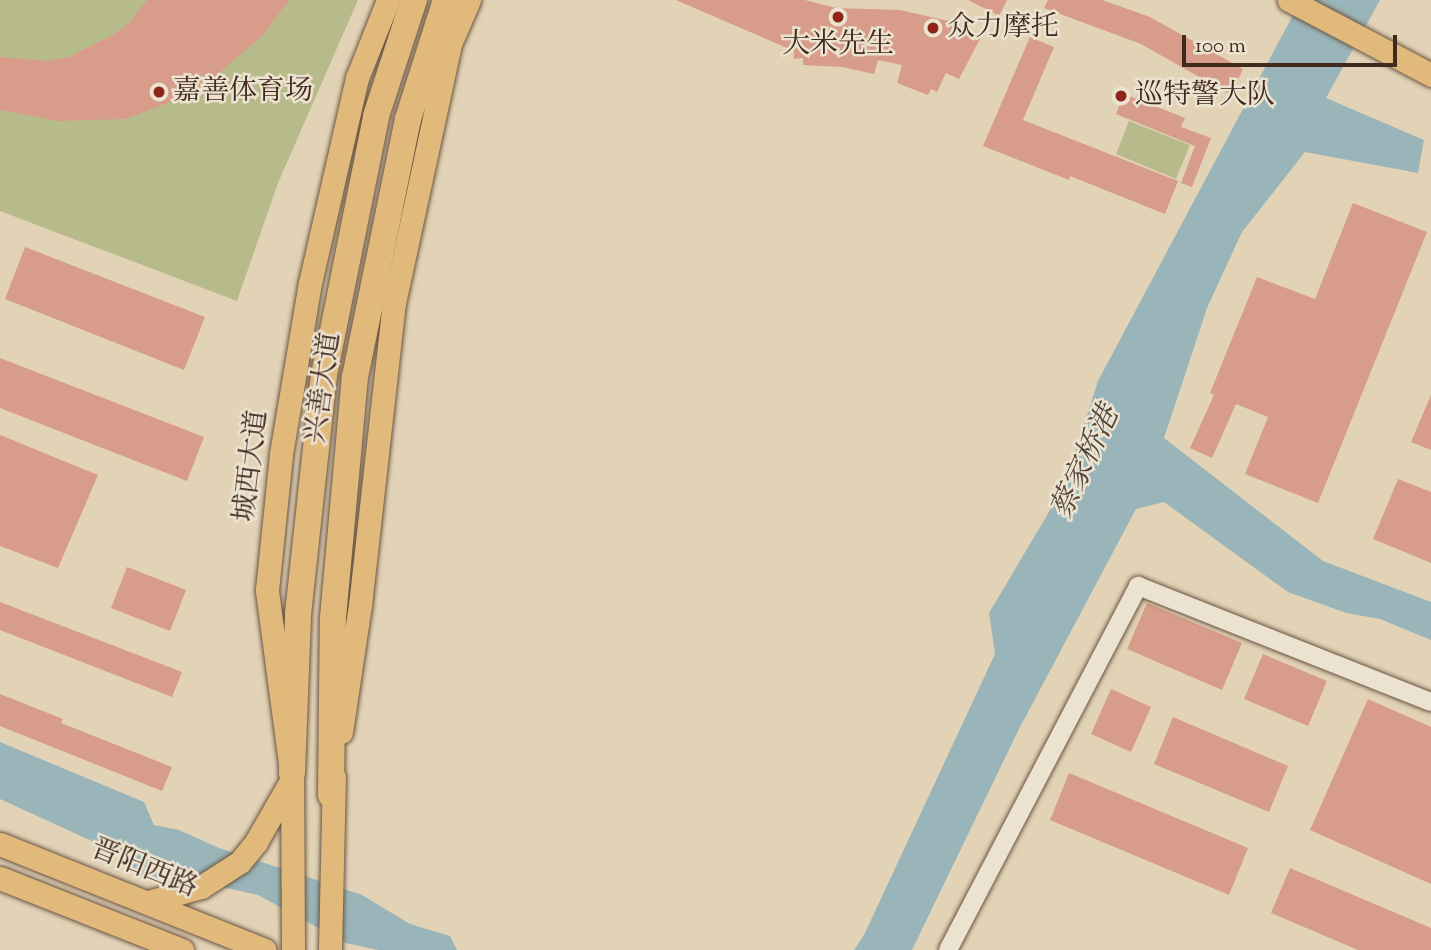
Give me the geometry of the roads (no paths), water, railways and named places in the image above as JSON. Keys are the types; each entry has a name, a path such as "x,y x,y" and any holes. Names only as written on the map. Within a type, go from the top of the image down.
{"highway":[{"name":"兴善大道","path":"292,776 298,614 324,375 376,116 414,0"},
{"name":"兴善大道","path":"331,795 332,618 355,377 408,119 446,0"}],"main road":[{"name":"城西大道","path":"293,950 292,776 267,590 281,454 310,283 357,78 388,0"},
{"path":"330,946 331,795 360,605 394,303 450,44 469,0"},
{"path":"1289,0 1431,75"},
{"path":"148,902 201,887 240,862 256,842 292,776"},
{"name":"晋阳西路","path":"0,845 265,950"},
{"path":"0,878 182,950"},
{"path":"147,934 171,950"}],"lane":[{"path":"948,950 1138,586 1431,702"}],"water":[{"name":"蔡家桥港","path":"1301,0 1380,0 1326,98 1424,140 1418,173 1305,152 1242,232 1207,308 1164,438 1323,561 1431,602 1431,640 1380,619 1346,613 1288,592 1164,502 1136,509 1019,729 912,950 854,950 864,935 995,654 989,613 1065,485 1098,381"},
{"path":"0,742 144,802 154,825 179,830 219,848 362,895 410,924 450,936 457,950 378,950 346,943 258,895 168,875 158,882 129,870 131,859 0,799"}],"place":[{"name":"大米先生","path":"838,17"},
{"name":"众力摩托","path":"933,28"},
{"name":"嘉善体育场","path":"159,92"},
{"name":"巡特警大队","path":"1121,96"}]}
